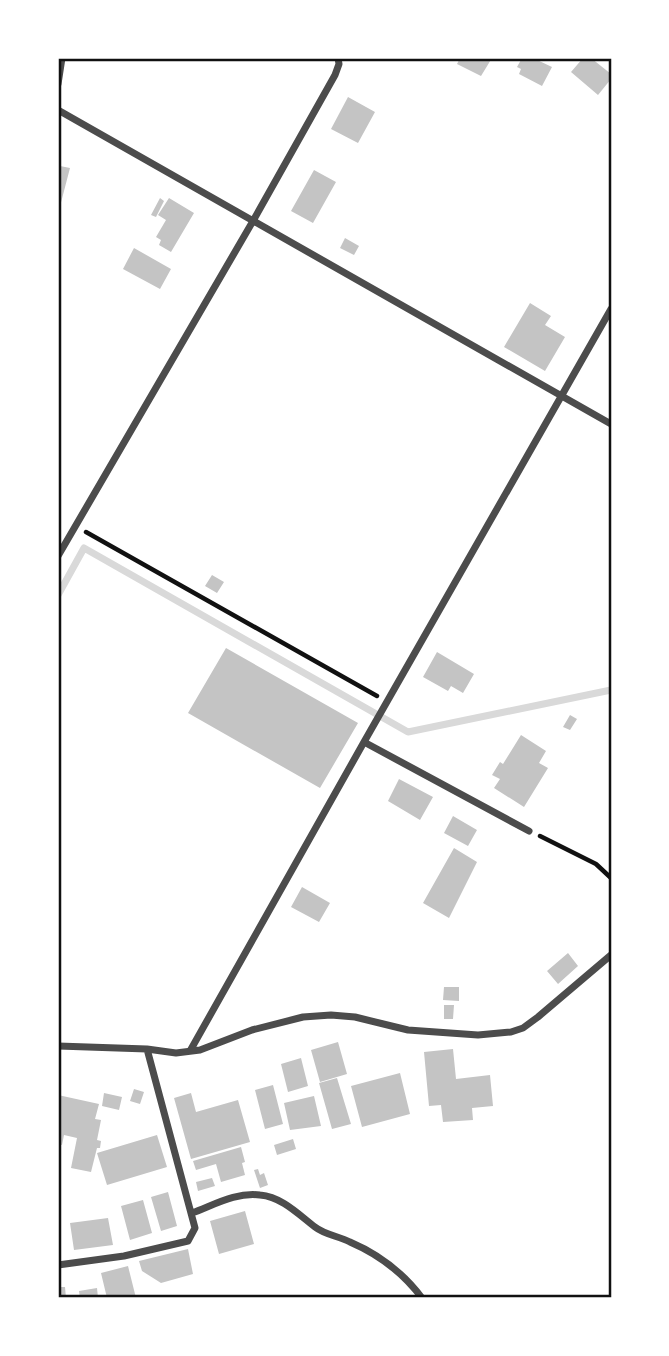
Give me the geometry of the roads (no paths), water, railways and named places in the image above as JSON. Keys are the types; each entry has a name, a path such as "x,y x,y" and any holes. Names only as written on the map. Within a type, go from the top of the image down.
{"street":[{"path":"58,84 62,58"},
{"path":"58,556 253,221 335,75 338,58"},
{"path":"58,110 611,424"},
{"path":"190,1051 611,309"},
{"path":"364,742 528,831"},
{"path":"58,1046 147,1049 176,1053 290,1021 331,1015 355,1017 408,1030 478,1035 510,1032 523,1028 538,1017 611,955"},
{"path":"58,1265 124,1256 188,1241 195,1228 147,1049"},
{"path":"192,1213 243,1194 277,1199 317,1228 382,1259 422,1298"}],"waterway":[{"path":"58,595 84,548 408,732 611,690"}]}
